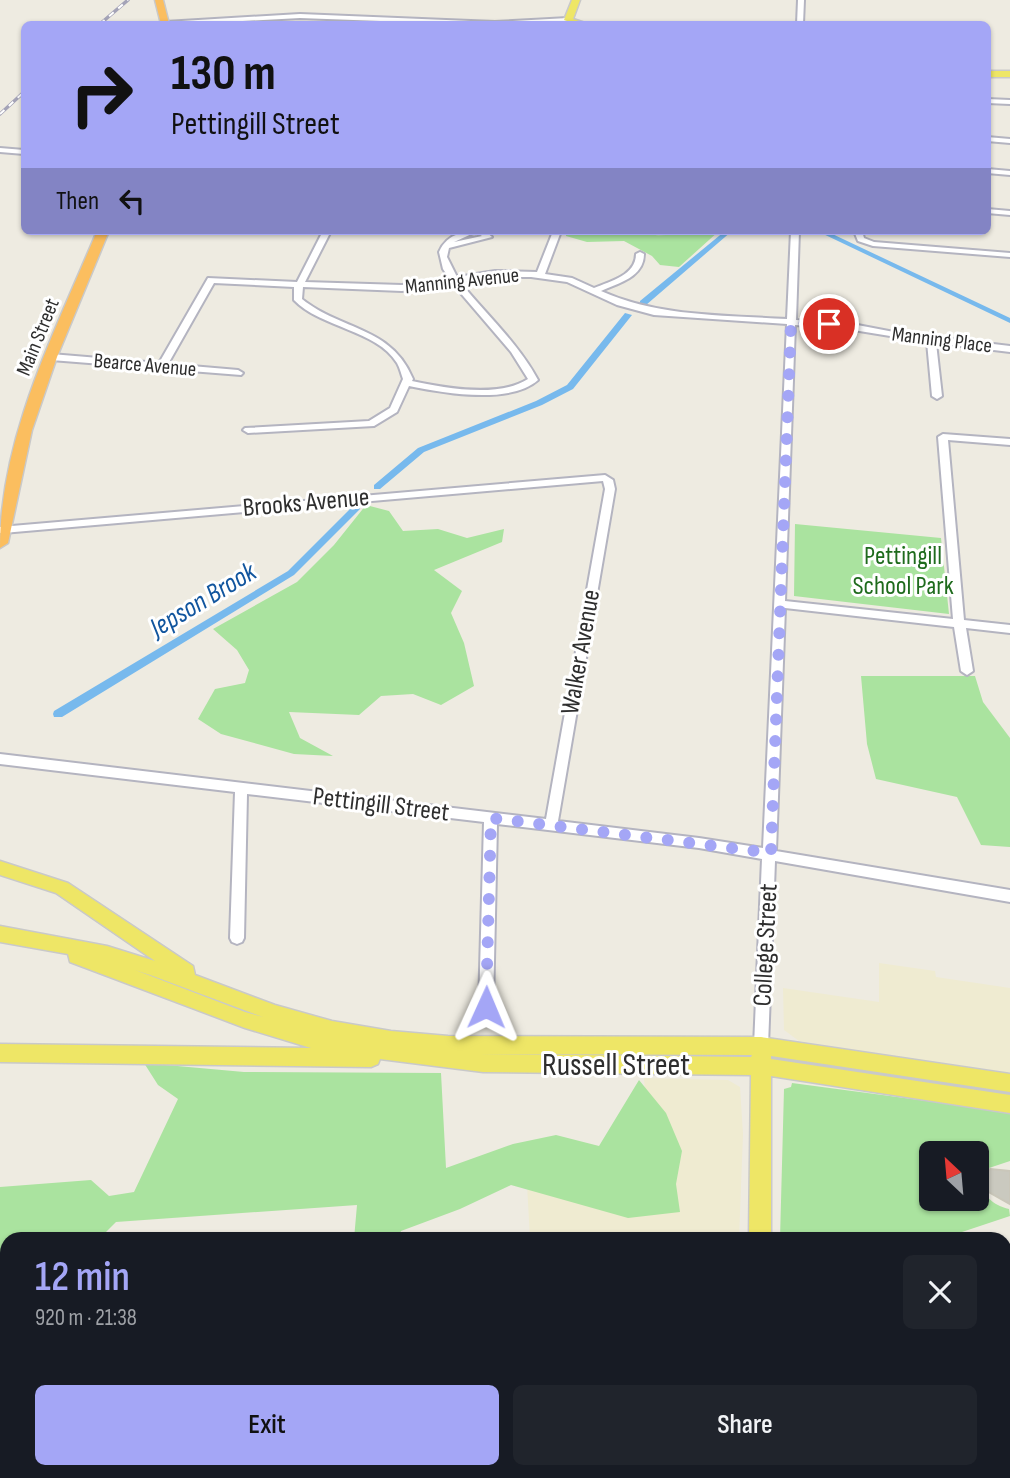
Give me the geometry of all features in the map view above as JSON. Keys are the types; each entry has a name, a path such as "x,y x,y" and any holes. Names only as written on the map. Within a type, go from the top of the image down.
{"highway":[{"path":"159,0 164,21"},
{"name":"Main Street","path":"2,537 7,484 51,357 101,235"}],"main road":[{"path":"572,21 568,20 576,0"},
{"path":"991,74 1010,74"},
{"path":"0,868 62,888 173,964 239,999"},
{"name":"Russell Street","path":"0,934 107,954 332,1030 423,1044 761,1056 1010,1104"},
{"name":"Russell Street","path":"28,939 136,977 245,1020 303,1038 443,1060 521,1065 826,1053 1010,1083"},
{"path":"0,1052 443,1060"},
{"name":"College Street","path":"760,1232 761,1056"}],"street":[{"path":"800,21 801,0"},
{"path":"251,21 300,16 366,21"},
{"path":"550,21 568,20"},
{"path":"991,101 1010,102"},
{"path":"991,139 1010,141"},
{"path":"0,150 21,152"},
{"path":"991,171 1010,173"},
{"path":"991,211 1010,213"},
{"path":"248,430 371,424 394,410 406,383 405,371 383,346 300,303 296,294 299,285 325,235"},
{"path":"406,383 438,390 481,392 519,387 531,382 533,376 456,279 443,257 444,251 457,235"},
{"path":"449,246 486,239 486,235"},
{"path":"540,275 556,235"},
{"name":"College Street","path":"761,1056 795,235"},
{"path":"860,235 861,239 873,244 1010,255"},
{"path":"595,291 630,275 640,263 640,254"},
{"name":"Manning Avenue","path":"162,366 211,280 386,288 504,273 540,275 569,280 620,303 654,312 791,323"},
{"name":"Manning Place","path":"791,323 847,326 1010,349"},
{"path":"931,339 937,396"},
{"name":"Bearce Avenue","path":"51,357 238,373"},
{"path":"967,671 959,622 943,438 1010,442"},
{"name":"Brooks Avenue","path":"2,537 586,478 608,480"},
{"name":"Walker Avenue","path":"551,825 610,489 608,480"},
{"path":"781,604 1010,629"},
{"name":"Pettingill Street","path":"0,759 771,853 1010,896"},
{"path":"237,938 241,787"},
{"path":"486,1007 491,818"}],"shaded area":[{"path":"879,963 935,971 936,977 1010,988 1010,1075 799,1041 784,1030 783,988 879,1002"},
{"path":"644,1078 728,1080 740,1087 743,1134 739,1232 530,1232 527,1184 651,1183"}],"green space":[{"path":"715,235 679,267 660,265 652,256 624,241 587,242 566,236"},
{"path":"366,505 389,511 403,531 438,529 467,538 504,529 502,542 434,570 462,591 451,613 464,643 474,686 441,705 413,694 381,696 359,715 289,712 300,738 333,756 294,754 221,734 198,719 215,689 245,683 249,670 237,650 213,629 297,582 334,545"},
{"name":"Pettingill School Park","path":"795,524 941,538 949,614 794,596"},
{"path":"861,676 975,676 983,702 1010,738 1010,847 981,845 957,797 876,779 867,744"},
{"path":"144,1063 244,1072 441,1073 446,1168 513,1144 556,1135 599,1146 639,1080 666,1113 682,1151 676,1184 680,1212 628,1218 511,1185 460,1209 401,1232 355,1232 357,1205 116,1222 106,1232 0,1232 0,1187 91,1180 109,1196 134,1192 178,1099 158,1085"},
{"path":"792,1083 1010,1112 1010,1161 989,1168 989,1141 919,1141 919,1211 989,1211 989,1198 1009,1209 1010,1216 962,1232 780,1232 784,1089 791,1087"}],"building":[{"path":"989,1171 1010,1171 1010,1204 989,1192"}],"waterway":[{"name":"Jepson Brook","path":"643,303 724,235"},
{"name":"Jepson Brook","path":"828,235 1010,321"},
{"name":"Jepson Brook","path":"377,487 421,450 539,403 570,387 628,315"},
{"name":"Jepson Brook","path":"58,714 291,573 357,507"}],"railway":[{"path":"104,21 128,0"},
{"path":"0,114 21,95"}],"route":[{"path":"486,1007 491,818 771,853 791,323 829,324"}]}
